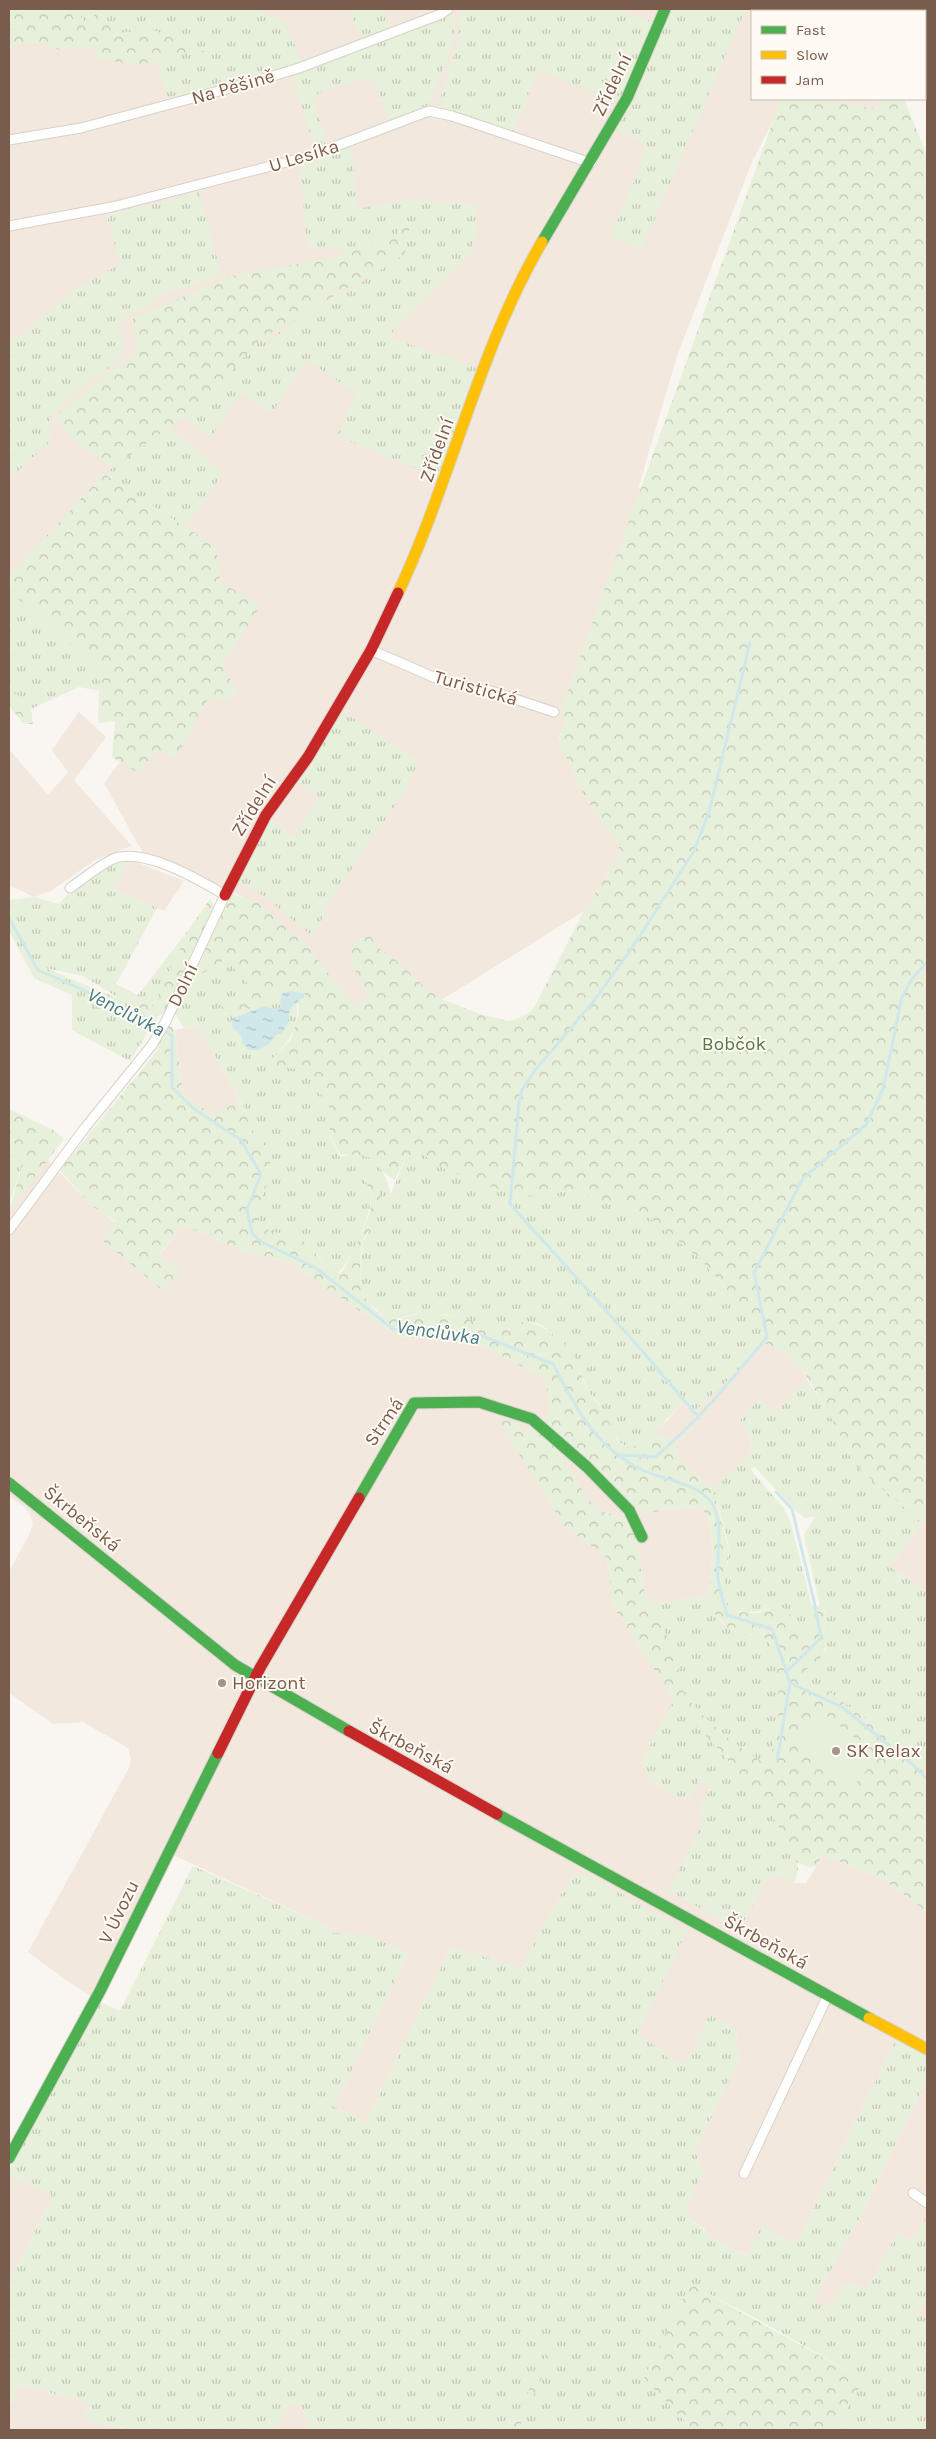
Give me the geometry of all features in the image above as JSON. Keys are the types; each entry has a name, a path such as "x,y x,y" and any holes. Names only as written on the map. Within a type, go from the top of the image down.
{"street":[{"name":"Na Pěšině","path":"9,140 81,128 256,81 299,68 441,14 448,9"},
{"name":"Zřídelní","path":"225,895 266,815 308,756 371,650 408,572 440,493 493,342 528,266 628,98 665,9"},
{"name":"U Lesíka","path":"9,226 112,207 310,156 429,111 452,116 591,163"},
{"name":"Turistická","path":"371,650 447,683 491,691 554,712"},
{"path":"70,888 111,859 135,856 192,876 225,895"},
{"name":"Dolní","path":"9,1230 84,1129 142,1058 166,1021 225,895"},
{"name":"Strmá","path":"255,1678 414,1403 479,1402 532,1419 587,1467 629,1510 642,1537"},
{"name":"Škrbeňská","path":"9,1483 235,1665 255,1678 574,1857 927,2049"},
{"name":"V Úvozu","path":"9,2158 100,1990 255,1678"},
{"path":"744,2174 828,1995"},
{"path":"913,2194 927,2203"}],"shaded area":[{"path":"9,9 921,9 751,10 751,100 783,100 752,162 677,356 639,486 643,499 566,724 558,738 585,797 600,820 616,838 620,853 584,911 353,1055 255,903 178,866 144,855 104,783 155,716 9,587"},
{"path":"816,100 886,100 879,118"},
{"path":"79,712 106,737 74,780 132,846 95,860 51,891 34,897 9,885 9,749 48,795 68,772 52,750"},
{"path":"133,861 184,881 164,911 114,890 125,866"},
{"path":"198,1026 240,1100 214,1115 183,1095 175,1030"},
{"path":"48,1160 91,1205 116,1223 103,1240 159,1255 183,1225 243,1251 290,1263 399,1338 440,1333 470,1339 543,1378 550,1398 548,1423 650,1513 669,1509 701,1507 709,1520 713,1550 709,1596 650,1604 644,1590 636,1536 627,1519 604,1512 588,1500 549,1435 534,1423 526,1434 523,1434 513,1421 564,1526 607,1558 613,1606 674,1700 641,1763 651,1779 671,1795 688,1799 699,1780 711,1786 699,1813 705,1816 739,1930 767,1879 781,1875 795,1883 806,1883 823,1855 883,1879 927,1912 927,2058 896,2040 796,2244 748,2256 708,2237 705,2229 686,2217 688,2202 703,2174 695,2151 740,2059 735,2047 737,2032 709,2015 686,2065 666,2057 662,2050 636,2035 687,1931 566,1885 521,1969 451,1947 366,2123 332,2106 344,2086 409,1952 333,1933 325,1925 173,1855 100,2002 70,1983 28,1952 130,1766 131,1758 128,1748 83,1722 53,1724 9,1693 9,1572 29,1535 33,1523 30,1514 24,1507 9,1496 9,1211"},
{"path":"762,1342 785,1352 802,1369 807,1379 775,1413 759,1399 740,1420 752,1441 749,1456 713,1490 678,1457 677,1440 650,1434 667,1421 683,1401 689,1402 696,1410 743,1364"},
{"path":"922,1523 927,1525 927,1592 890,1567"},
{"path":"927,2079 927,2215 912,2241 897,2233 868,2289 845,2284 831,2307 812,2303 860,2217"},
{"path":"9,2176 51,2193 51,2200 9,2283"},
{"path":"927,2294 927,2319 917,2316"},
{"path":"17,2385 80,2400 89,2405 85,2419 127,2430 9,2430 9,2415"},
{"path":"290,2403 302,2407 310,2430 274,2430"}],"green space":[{"path":"9,9 79,9 78,14 87,24 100,9 107,9 103,19 120,33 151,29 205,52 174,53 158,61 138,65 95,58 95,48 80,47 62,51 48,45 18,42 9,48"},
{"path":"79,9 100,9 87,24 78,14"},
{"path":"107,9 250,9 283,21 303,61 168,103 158,61 174,53 203,52 151,29 121,33 103,19"},
{"path":"349,9 382,9 389,27 361,39"},
{"path":"460,9 617,9 653,22 621,103 538,70 513,133 452,111 441,103 441,96 458,43"},
{"path":"670,9 746,9 642,248 612,238 611,234 637,175 646,144 621,133 617,130 617,125"},
{"path":"448,16 452,17 456,22 448,58 428,105 390,120 372,77 320,92 313,98 328,144 315,149 292,76"},
{"name":"Bobčok","path":"781,100 822,100 876,109 881,100 904,100 927,155 927,1525 922,1523 854,1464 829,1413 802,1369 785,1352 762,1342 763,1334 758,1325 701,1260 655,1222 637,1211 610,1204 574,1190 533,1196 510,1194 443,1168 421,1153 406,1156 395,1180 368,1157 362,1155 341,1155 329,1135 332,1111 305,1070 267,1065 292,1038 299,1011 295,986 230,1016 219,1009 250,987 226,959 190,981 161,1015 158,1016 127,1002 136,1001 153,1006 190,928 210,899 218,914 232,894 259,903 306,945 356,1008 368,995 354,967 352,960 353,946 357,939 370,936 380,949 401,964 422,985 439,998 483,1015 509,1021 531,1012 584,911 620,853 616,838 600,820 585,797 558,739 566,724 561,710"},
{"path":"351,145 358,209 404,199 477,204 475,220 478,226 470,255 388,337 480,368 440,478 337,436 358,390 351,390 307,360 271,414 240,393 211,437 184,417 201,405 259,340 273,337 278,340 278,333 309,310 353,288 405,254 397,235 349,253 332,247 307,248 300,163"},
{"path":"199,190 221,274 199,284 164,293 150,305 121,319 122,354 120,360 61,405 50,419 50,442 9,479 9,335 14,341 74,290 120,264 108,220 109,214 187,196 190,192"},
{"path":"410,225 405,254 259,340 201,405 113,467 72,440 56,415 137,352 133,319 231,276 337,257 396,235 398,230"},
{"path":"170,427 223,473 186,528 104,474"},
{"path":"104,474 216,547 220,582 261,605 222,666 238,691 230,701 209,697 176,758 157,749 138,773 112,757 115,721 98,723 100,668 85,650 68,644 54,625 9,593 9,576"},
{"path":"9,587 54,625 68,644 85,650 100,668 100,691 79,687 31,709 11,689 9,686"},
{"path":"9,686 31,709 33,724 24,724 9,706"},
{"path":"340,710 419,761 406,790 326,906 323,917 312,936 267,898 239,882 239,873 269,819 295,838 318,798 297,780"},
{"path":"133,861 125,866 114,890 157,908 116,984 138,995 190,928 153,1006 136,1001 128,1002 158,1016 130,1061 72,1030 72,995 34,978 9,931 9,900 34,897 59,904 67,895 114,864","holes":["45,968 83,976 122,1000"]},
{"path":"226,959 251,987 219,1009 230,1016 295,986 297,1012 294,1030 285,1045 268,1064 305,1070 332,1111 329,1135 340,1157 357,1153 366,1154 372,1158 381,1169 391,1194 406,1156 421,1153 443,1168 533,1196 574,1190 610,1204 637,1211 655,1222 701,1260 758,1325 763,1336 758,1347 742,1366 695,1411 689,1402 683,1401 659,1427 638,1445 626,1446 616,1438 599,1404 588,1391 571,1352 556,1335 544,1327 532,1323 515,1323 516,1325 512,1329 483,1325 445,1314 415,1314 392,1320 384,1317 369,1302 361,1292 361,1265 363,1242 369,1232 379,1185 363,1178 371,1194 368,1214 353,1251 347,1262 336,1274 332,1273 315,1252 299,1238 264,1230 258,1222 257,1212 268,1178 271,1154 251,1128 242,1103 198,1026 184,1028 175,1013 190,981"},
{"path":"168,1024 175,1030 183,1095 214,1115 240,1100 251,1128 271,1154 268,1180 257,1213 260,1226 269,1231 300,1239 310,1247 332,1273 340,1273 345,1268 367,1221 370,1211 371,1194 361,1172 365,1169 371,1173 379,1185 380,1200 375,1221 363,1241 361,1292 378,1313 390,1319 422,1313 438,1314 511,1329 516,1325 515,1323 525,1322 534,1324 552,1333 573,1355 587,1389 605,1413 615,1437 620,1443 627,1447 635,1446 650,1434 677,1440 678,1457 713,1490 729,1550 724,1584 728,1604 739,1612 757,1613 780,1605 808,1633 812,1630 812,1606 820,1606 822,1608 825,1612 828,1634 825,1649 817,1660 798,1678 799,1687 827,1690 882,1731 913,1747 927,1764 927,1912 883,1879 823,1855 816,1866 809,1867 796,1862 795,1855 772,1815 735,1768 684,1712 670,1707 674,1700 613,1606 607,1558 564,1526 505,1432 500,1420 513,1421 523,1434 526,1434 534,1423 549,1435 588,1500 604,1512 627,1519 636,1536 644,1590 674,1650 680,1668 675,1677 691,1701 712,1724 737,1745 761,1761 770,1757 778,1726 779,1700 774,1650 767,1639 732,1632 714,1613 709,1596 713,1550 709,1520 701,1507 669,1509 650,1513 626,1501 547,1423 550,1398 543,1378 470,1339 440,1333 399,1338 290,1263 243,1251 183,1225 159,1254 180,1272 163,1291 102,1240 116,1222 91,1205 60,1170 157,1051 161,1034"},
{"path":"9,1109 53,1130 64,1139 9,1211 24,1160 23,1153 9,1144"},
{"path":"9,1144 23,1153 24,1160 9,1205"},
{"path":"807,1379 829,1413 854,1464 922,1523 890,1567 927,1592 927,1764 913,1747 882,1731 827,1690 799,1687 798,1678 826,1649 825,1611 820,1606 804,1535 815,1516 806,1518 797,1512 754,1466 751,1470 782,1506 790,1521 812,1606 812,1630 808,1634 780,1605 743,1612 729,1604 725,1595 724,1579 729,1549 713,1490 749,1456 752,1441 740,1420 759,1399 775,1413"},
{"path":"709,1596 713,1608 723,1624 737,1632 767,1639 774,1650 779,1700 778,1726 770,1757 761,1761 737,1745 712,1724 682,1689 675,1677 680,1668 674,1650 650,1604"},
{"path":"670,1707 684,1712 735,1768 772,1815 795,1855 798,1869 795,1883 781,1875 767,1879 739,1930 669,1891 705,1816 699,1813 711,1786 699,1780 688,1799 671,1795 651,1779 641,1763"},
{"name":"SK Relax","path":"822,1712 878,1756 851,1790 795,1746"},
{"path":"193,1866 325,1925 333,1933 352,1933 371,1937 409,1952 344,2086 332,2106 366,2123 451,1947 521,1968 566,1885 574,1876 583,1872 687,1931 637,2035 662,2050 666,2057 686,2064 709,2015 735,2027 737,2032 735,2047 740,2059 695,2151 703,2174 688,2202 686,2217 709,2233 708,2237 747,2256 762,2226 796,2244 896,2040 927,2058 927,2079 860,2217 813,2302 831,2307 845,2284 868,2289 897,2233 912,2241 927,2215 927,2294 917,2315 927,2319 927,2430 835,2430 864,2380 757,2319 690,2284 644,2378 693,2430 518,2430 553,2353 550,2348 510,2430 310,2430 302,2407 290,2404 274,2430 127,2430 85,2419 89,2405 79,2400 18,2385 9,2415 9,2283 51,2200 51,2193 10,2177 9,2170 100,2002 120,2011"},
{"path":"690,2284 864,2380 835,2430 693,2430 644,2378"},
{"path":"549,2348 553,2353 518,2430 510,2430"}],"water":[{"path":"290,991 306,994 290,1009 288,1024 281,1034 278,1033 268,1045 257,1050 249,1050 243,1044 241,1035 232,1027 231,1019 264,1006 275,1010 280,1008 281,994"}],"waterway":[{"path":"699,1418 638,1346 510,1204 519,1103 522,1090 536,1069 593,1002 634,945 694,851 709,812 750,643"},
{"name":"Venclůvka","path":"9,918 38,970 151,1020 172,1036 172,1087 194,1109 241,1140 261,1174 247,1210 252,1233 260,1241 316,1268 393,1329 475,1333 553,1364 579,1411 599,1438 611,1450 642,1470 698,1491 711,1502 718,1519 718,1577 720,1592 727,1615 772,1629 790,1683 842,1707 913,1765 927,1779"},
{"path":"622,1455 655,1457 671,1444 727,1385 767,1337 754,1273 803,1178 866,1125 883,1089 902,997 912,979 927,962"},
{"path":"776,1492 792,1509 821,1638 786,1672"},
{"path":"777,1760 790,1683"}],"traffic: fast":[{"path":"542,242 627,98 665,9"},
{"path":"359,1498 414,1403 479,1402 532,1419 587,1467 629,1510 642,1537"},
{"path":"9,1483 235,1665 349,1731"},
{"path":"9,2158 100,1991 218,1753"},
{"path":"497,1814 869,2018"}],"traffic: slow":[{"path":"398,593 434,505 500,327 542,242"},
{"path":"869,2018 927,2049"}],"traffic: jam":[{"path":"225,895 266,815 308,757 371,650 398,593"},
{"path":"218,1753 260,1668 359,1498"},
{"path":"349,1731 497,1814"}],"place":[{"name":"Horizont","path":"222,1683"},
{"name":"SK Relax","path":"836,1751"}]}
